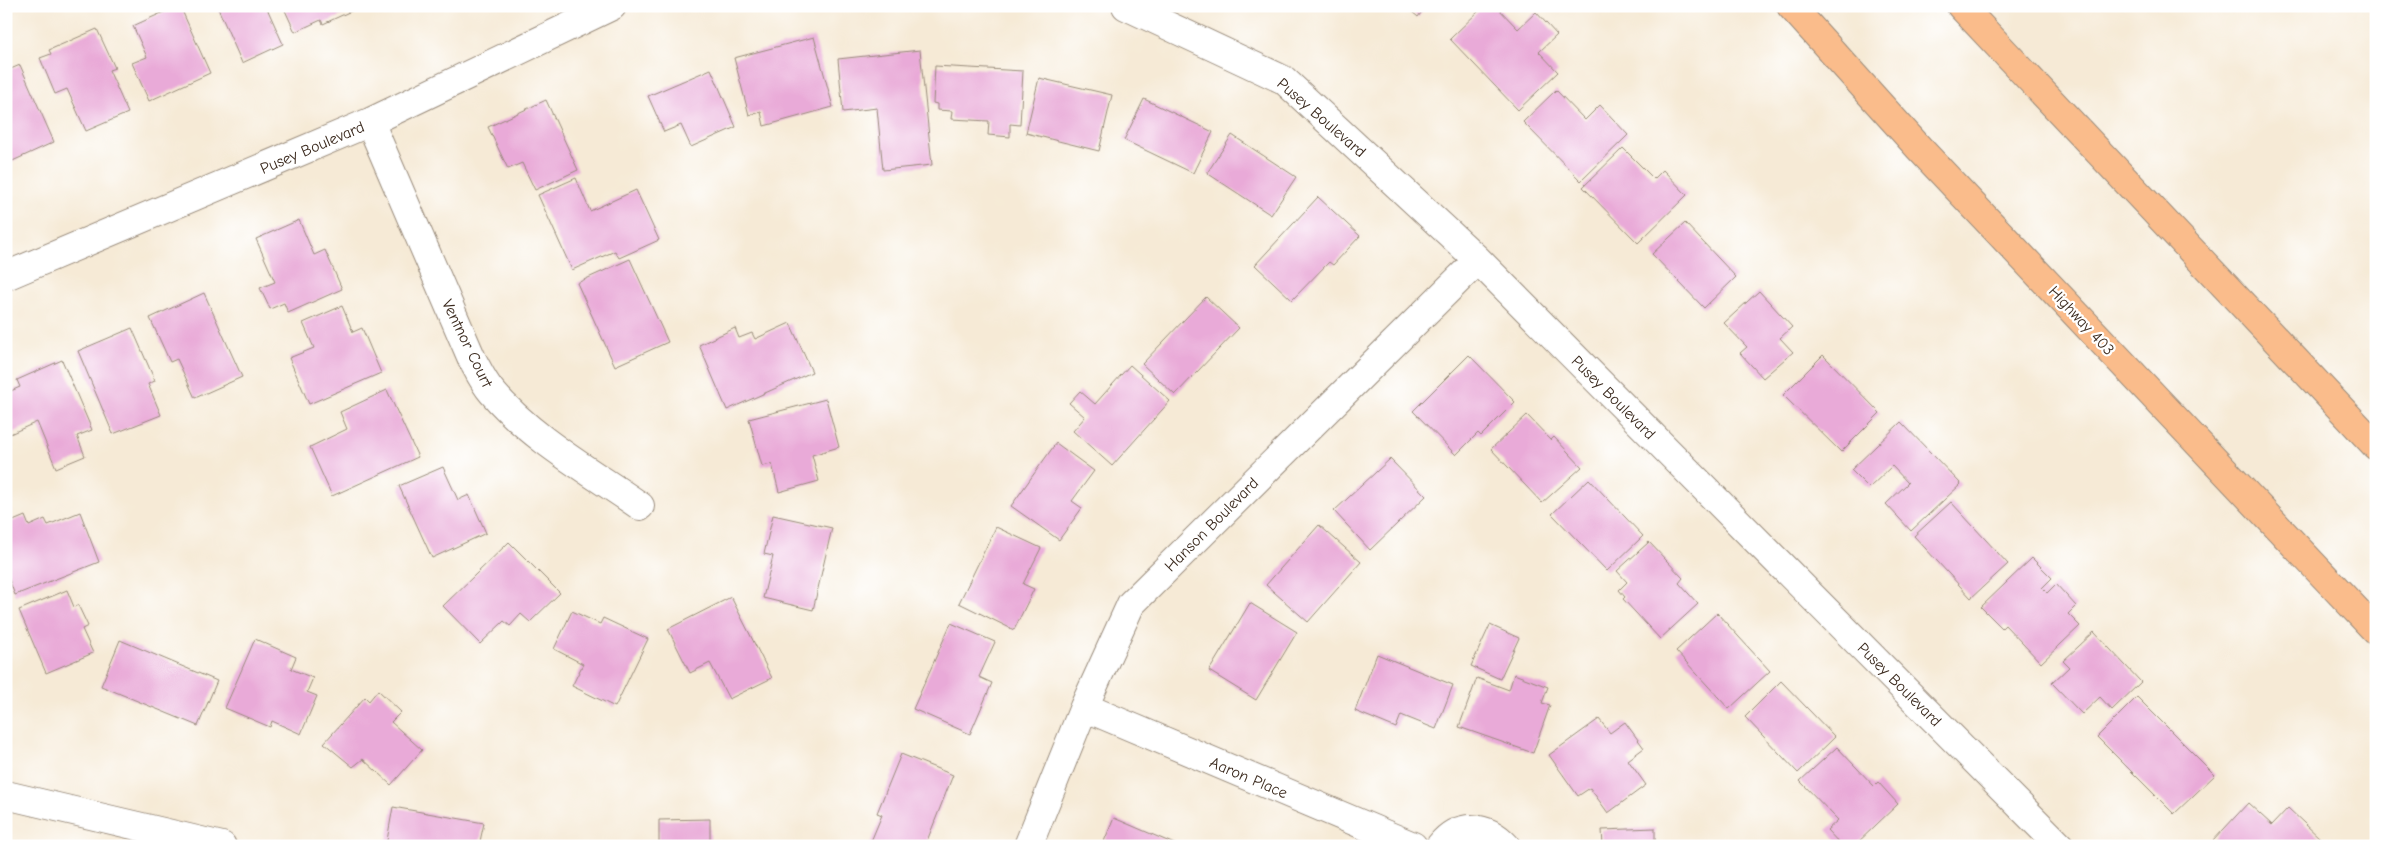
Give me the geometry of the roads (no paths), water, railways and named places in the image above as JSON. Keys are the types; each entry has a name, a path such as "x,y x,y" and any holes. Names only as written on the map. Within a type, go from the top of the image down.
{"highway":[{"name":"Highway 403","path":"1791,6 1919,148 2376,631"},
{"path":"1961,6 2376,446"}],"street":[{"name":"Pusey Boulevard","path":"6,276 370,122 612,6"},
{"name":"Pusey Boulevard","path":"1126,6 1284,80 1478,260 2060,846"},
{"name":"Ventnor Court","path":"370,122 472,360 490,391 513,415 548,442 640,506"},
{"name":"Hanson Boulevard","path":"1028,846 1084,707 1131,604 1478,260"},
{"name":"Aaron Place","path":"1084,707 1413,846"},
{"path":"6,795 222,846"},
{"path":"1440,846 1450,835 1461,830 1474,828 1492,833 1506,846"}]}
